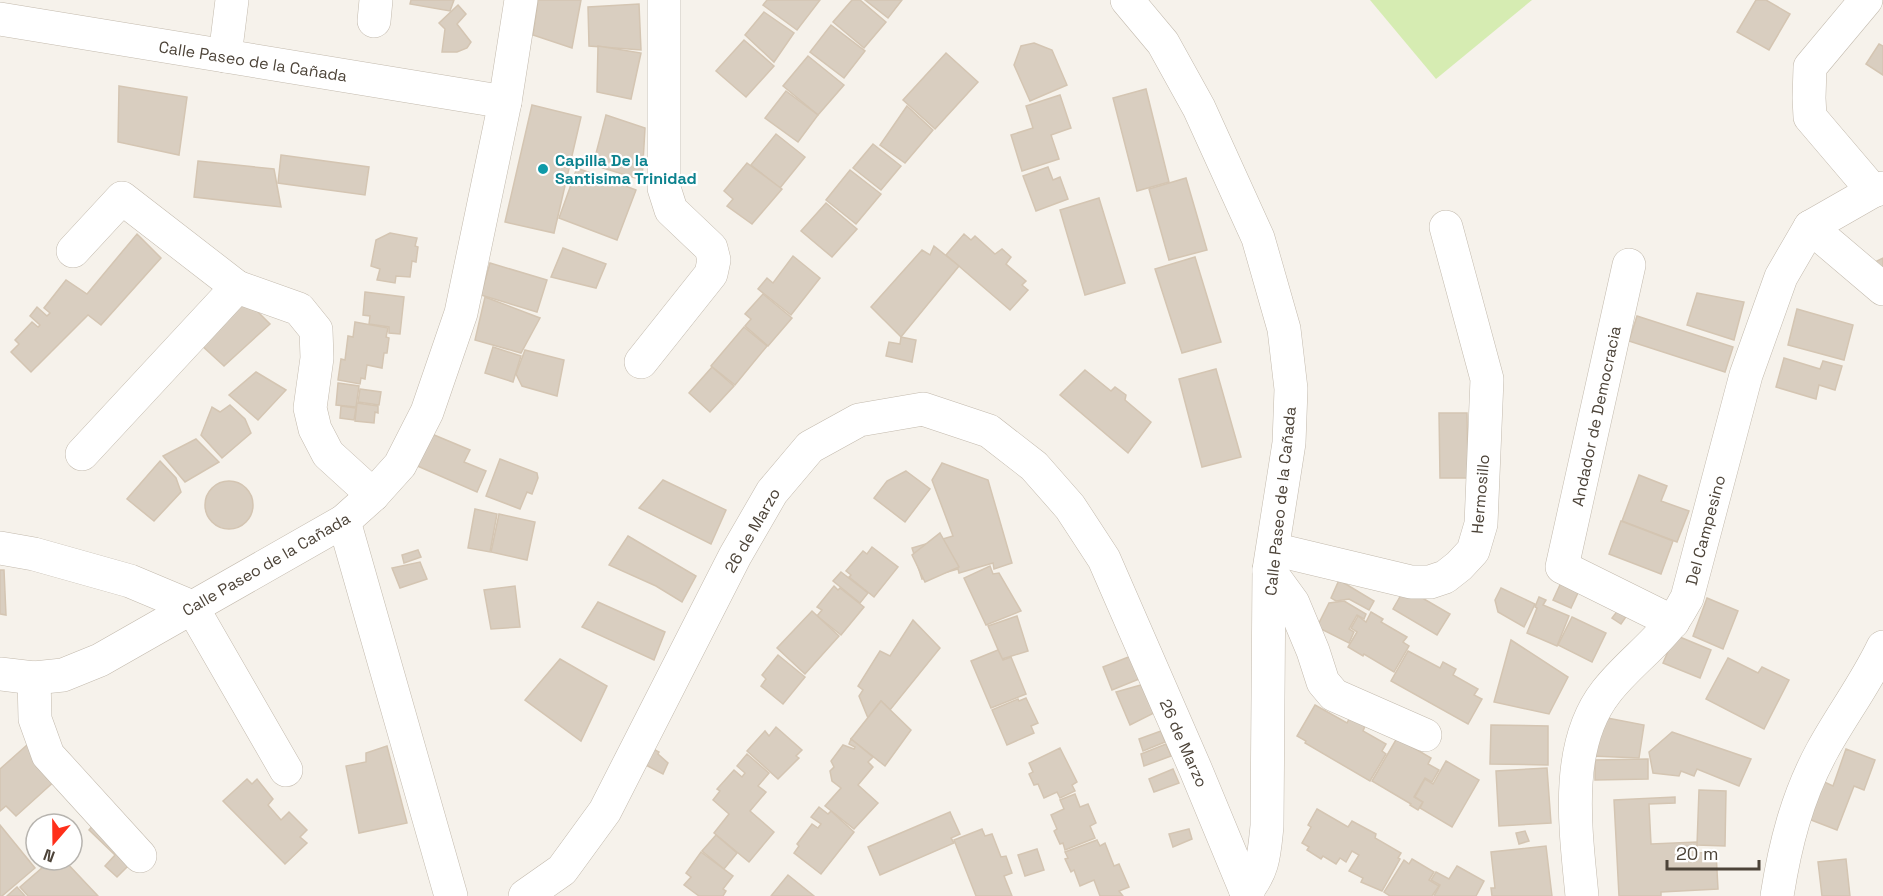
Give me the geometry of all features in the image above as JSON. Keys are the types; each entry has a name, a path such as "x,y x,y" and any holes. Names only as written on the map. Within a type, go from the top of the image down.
{"street":[{"path":"225,56 232,0"},
{"name":"Calle Paseo de la Cañada","path":"0,674 34,678 63,675 100,660 344,521 373,495 399,465 427,412 457,324 505,102 521,0"},
{"path":"641,362 711,274 714,260 711,248 670,210 664,188 664,0"},
{"name":"Calle Paseo de la Cañada","path":"1127,0 1163,42 1199,108 1258,238 1284,329 1291,389 1289,443 1271,560 1267,826 1264,858 1258,877 1247,894"},
{"path":"1866,0 1810,67 1810,117 1878,189"},
{"name":"Calle Paseo de la Cañada","path":"0,19 505,102"},
{"name":"Del Campesino","path":"1582,896 1575,818 1577,763 1587,728 1605,693 1673,622 1687,598 1746,375 1781,277 1810,227 1878,189"},
{"path":"73,252 122,198 237,288 299,309 316,330 317,358 310,408 315,429 328,454 373,495"},
{"name":"Hermosillo","path":"1271,560 1411,582 1430,582 1445,577 1473,551 1481,524 1487,379 1446,227"},
{"path":"1810,227 1883,289"},
{"name":"Andador de Democracia","path":"1629,265 1563,567 1673,622"},
{"path":"82,454 237,288"},
{"name":"26 de Marzo","path":"525,896 562,870 605,811 735,556 772,492 810,447 859,420 923,410 989,431 1034,466 1070,507 1104,559 1200,777 1247,894"},
{"path":"344,521 451,896"},
{"path":"0,548 34,554 130,581 192,607 286,770"},
{"path":"1271,560 1293,603 1323,682 1334,695 1425,735"},
{"path":"1777,896 1783,859 1797,804 1822,751 1883,647"},
{"path":"34,678 35,720 48,754 140,856"}],"green space":[{"path":"1370,0 1532,0 1436,79"}],"building":[{"path":"411,0 454,0 450,11 410,4"},
{"path":"538,0 581,0 572,48 533,35"},
{"path":"767,0 820,0 797,30 763,5"},
{"path":"852,0 860,0 886,22 864,48 833,22"},
{"path":"865,0 902,0 888,18"},
{"path":"1756,0 1766,0 1790,14 1769,50 1737,32"},
{"path":"639,4 641,50 589,46 588,7"},
{"path":"458,5 466,14 457,24 471,42 467,48 457,52 442,52 445,29 439,23"},
{"path":"764,12 794,33 774,62 745,35"},
{"path":"831,25 865,51 844,78 810,52"},
{"path":"744,40 774,66 746,97 716,71"},
{"path":"1034,43 1052,50 1067,85 1030,101 1014,65 1021,46"},
{"path":"1879,44 1883,46 1883,75 1866,64"},
{"path":"598,46 641,53 631,99 597,92"},
{"path":"946,53 978,82 935,129 903,100"},
{"path":"808,56 844,85 818,115 783,86"},
{"path":"119,86 187,97 179,155 118,142"},
{"path":"1146,89 1169,182 1137,191 1113,98"},
{"path":"786,91 818,115 798,142 765,118"},
{"path":"1060,95 1071,128 1051,135 1059,159 1022,171 1011,135 1033,128 1026,106"},
{"name":"Capilla De la Santisima Trinidad","path":"532,105 581,117 554,233 505,222"},
{"path":"907,106 933,130 905,163 880,145"},
{"path":"606,115 645,128 642,180 593,165"},
{"path":"776,134 805,157 780,188 751,165"},
{"path":"873,144 901,166 881,190 853,168"},
{"path":"281,155 369,167 365,195 278,183"},
{"path":"198,161 274,169 281,207 194,197"},
{"path":"747,163 782,189 752,224 727,206 733,199 724,191"},
{"path":"1048,167 1053,180 1060,177 1068,199 1036,211 1023,176"},
{"path":"577,168 636,190 617,240 559,218"},
{"path":"850,170 881,194 856,224 826,200"},
{"path":"1186,178 1207,250 1169,260 1149,189"},
{"path":"1099,198 1125,283 1085,295 1060,210"},
{"path":"826,203 857,229 832,257 801,231"},
{"path":"390,233 417,238 415,246 418,247 416,262 412,261 410,277 396,276 395,283 377,280 380,269 371,266 376,240"},
{"path":"137,234 161,258 101,325 88,315 31,372 11,352 19,344 15,340 32,322 38,327 40,325 30,316 37,307 47,316 50,313 44,308 66,280 87,294"},
{"path":"964,234 971,240 975,236 995,254 1002,249 1011,257 1006,264 1026,281 1022,285 1028,290 1010,310 946,255"},
{"path":"934,246 959,266 901,337 871,307 922,250 930,255"},
{"path":"563,248 606,264 596,288 551,277"},
{"path":"793,256 820,278 791,315 758,289 767,278 773,283"},
{"path":"1195,257 1221,342 1182,353 1155,269"},
{"path":"1883,258 1883,276 1869,265"},
{"path":"490,263 547,280 537,312 481,295"},
{"path":"365,292 404,297 400,334 389,333 389,327 369,324 370,316 363,315"},
{"path":"1697,293 1744,302 1734,340 1687,325"},
{"path":"763,294 792,318 768,346 745,326 751,319 745,314"},
{"path":"485,297 540,318 521,353 475,340"},
{"path":"245,299 270,324 224,366 200,344"},
{"path":"1797,309 1853,325 1844,360 1788,345"},
{"path":"1637,316 1733,347 1725,372 1629,341"},
{"path":"355,322 388,328 386,337 389,338 382,368 367,365 365,379 361,378 360,384 338,380 341,359 345,360 348,336 353,337"},
{"path":"744,327 767,346 735,385 711,366"},
{"path":"901,337 916,340 912,362 886,356 889,342 900,344"},
{"path":"493,347 521,356 513,382 485,373"},
{"path":"525,350 564,360 557,396 522,386 516,374"},
{"path":"1784,358 1820,369 1823,361 1842,366 1835,390 1819,385 1816,399 1776,387"},
{"path":"712,367 734,386 710,412 689,393"},
{"path":"1216,369 1241,457 1202,467 1179,379"},
{"path":"1085,370 1111,391 1115,387 1126,395 1125,400 1151,422 1128,453 1060,395"},
{"path":"256,372 286,390 258,420 229,395"},
{"path":"338,383 359,386 356,407 336,405"},
{"path":"360,389 381,392 379,405 358,402"},
{"path":"357,403 378,406 374,423 355,421"},
{"path":"230,405 245,419 251,433 222,458 201,435 212,407 220,412"},
{"path":"341,406 356,408 354,420 340,418"},
{"path":"1439,413 1467,413 1468,478 1440,478"},
{"path":"427,432 470,450 464,462 486,471 477,492 413,464"},
{"path":"196,439 219,462 185,482 163,456"},
{"path":"500,459 537,473 538,478 532,494 527,492 520,509 486,496"},
{"path":"160,461 176,478 181,492 154,521 127,499"},
{"path":"942,463 988,480 1012,563 994,569 993,563 959,573 958,569 922,579 912,548 953,536 932,480"},
{"path":"906,471 930,489 905,522 874,498 887,481"},
{"path":"1639,475 1667,486 1661,501 1689,511 1677,542 1622,521"},
{"path":"663,480 726,510 711,544 639,508"},
{"path":"224,481 234,481 246,488 253,500 253,510 246,522 234,529 224,529 209,518 205,510 205,500 216,485"},
{"path":"475,509 497,514 490,552 468,548"},
{"path":"499,514 535,522 527,560 491,552"},
{"path":"1621,521 1673,541 1661,574 1609,554"},
{"path":"940,533 959,567 925,582 912,555"},
{"path":"628,536 696,576 682,602 656,586 609,565"},
{"path":"872,547 898,567 874,597 849,577 851,575 846,571 863,551 867,554"},
{"path":"418,550 421,557 404,563 402,555"},
{"path":"420,562 427,579 400,588 392,568"},
{"path":"990,566 993,574 999,573 1021,611 986,625 964,578"},
{"path":"0,570 4,570 6,615 0,614"},
{"path":"841,572 868,593 860,603 833,581"},
{"path":"1565,574 1583,582 1571,608 1553,600"},
{"path":"1339,580 1374,601 1369,610 1349,599 1336,601 1331,598"},
{"path":"515,586 520,627 491,629 484,590"},
{"path":"834,586 838,590 840,588 864,607 841,635 817,616 822,610 817,607"},
{"path":"1405,588 1450,614 1437,635 1393,609"},
{"path":"1501,588 1535,604 1524,627 1498,612 1495,600"},
{"path":"1539,597 1546,600 1543,605 1569,616 1557,646 1527,633"},
{"path":"1707,598 1738,611 1723,649 1693,636"},
{"path":"1344,601 1366,614 1364,619 1357,615 1349,629 1354,632 1349,643 1317,627 1329,603"},
{"path":"598,602 665,632 654,660 582,627"},
{"path":"1622,605 1630,611 1621,624 1612,618"},
{"path":"812,611 839,636 805,674 777,648"},
{"path":"1371,612 1383,619 1381,622 1407,637 1403,642 1409,646 1394,672 1348,647 1357,632 1351,628 1358,616 1366,622"},
{"path":"1017,616 1028,651 1002,659 988,626"},
{"path":"1572,617 1606,633 1592,662 1558,645"},
{"path":"913,620 940,648 890,710 881,701 868,718 859,696 863,690 858,686 880,651 890,656"},
{"path":"1675,635 1711,650 1700,678 1663,663"},
{"path":"1511,640 1568,677 1549,714 1494,702"},
{"path":"998,650 1003,660 1011,657 1026,694 991,708 971,661"},
{"path":"1408,651 1440,668 1443,662 1456,669 1453,675 1478,689 1474,695 1482,699 1468,724 1391,681"},
{"path":"778,655 805,677 783,704 761,686 766,679 762,675"},
{"path":"1131,656 1139,679 1112,690 1103,667"},
{"path":"1728,658 1758,673 1762,667 1789,680 1764,729 1706,699"},
{"path":"560,659 607,686 581,741 525,700"},
{"path":"1141,685 1154,713 1130,725 1116,692"},
{"path":"1026,698 1038,723 1031,726 1034,733 1007,745 992,710"},
{"path":"881,701 911,730 885,766 851,739"},
{"path":"1315,705 1347,723 1350,717 1365,726 1363,731 1386,744 1382,751 1386,754 1370,781 1297,736"},
{"path":"1597,716 1644,725 1639,758 1592,756"},
{"path":"1491,725 1548,726 1548,765 1490,764"},
{"path":"776,727 802,750 796,756 799,758 778,779 747,751 765,731 769,736"},
{"path":"1161,731 1165,742 1143,751 1139,739"},
{"path":"1672,732 1751,759 1739,786 1697,769 1694,776 1681,771 1679,776 1653,773 1649,752"},
{"path":"1397,738 1431,758 1428,764 1439,770 1432,782 1425,778 1414,797 1423,802 1418,810 1372,781"},
{"path":"851,739 873,757 868,762 873,767 858,785 878,803 854,829 825,806 841,788 832,781 830,771 834,767 831,761 843,745 854,749 855,747 849,744"},
{"path":"1166,744 1171,756 1144,766 1141,754"},
{"path":"27,745 57,779 16,816 6,806 0,811 0,769"},
{"path":"646,745 659,752 658,754 668,763 663,774 644,764"},
{"path":"387,746 407,823 359,833 346,766 366,762 366,753"},
{"path":"1060,748 1077,782 1072,785 1075,791 1060,798 1057,792 1044,798 1038,784 1034,785 1029,774 1033,772 1029,763"},
{"path":"1846,749 1875,760 1864,790 1854,786 1837,830 1806,818 1820,780 1833,786"},
{"path":"747,754 769,773 758,786 766,792 750,811 774,832 749,862 714,833 729,814 713,800 720,791 717,789 734,770 742,777 745,773 737,766"},
{"path":"1648,759 1648,779 1595,780 1595,760"},
{"path":"1446,761 1479,780 1452,827 1420,808 1423,802 1415,797 1425,779 1433,784"},
{"path":"1547,768 1551,823 1499,826 1496,771"},
{"path":"1173,769 1179,783 1154,792 1149,779"},
{"path":"247,779 252,784 257,779 273,799 268,805 281,820 289,812 307,830 300,837 307,843 285,864 223,801"},
{"path":"1699,790 1726,791 1725,846 1697,845"},
{"path":"1075,794 1080,807 1088,804 1096,823 1090,826 1095,838 1065,850 1054,831 1057,829 1051,815 1064,809 1060,800"},
{"path":"1675,797 1675,803 1649,804 1651,844 1697,842 1697,853 1716,852 1718,889 1661,892 1661,896 1619,896 1614,800"},
{"path":"819,807 828,814 831,811 854,832 821,874 794,853 799,846 797,844 812,824 818,828 821,824 811,817"},
{"path":"1317,809 1348,827 1352,821 1376,834 1375,838 1401,853 1382,891 1361,882 1363,878 1349,871 1359,855 1352,851 1346,862 1340,858 1336,864 1323,856 1321,859 1307,850 1309,847 1302,843"},
{"path":"950,812 960,834 951,838 954,843 880,875 868,847"},
{"path":"96,822 135,859 117,877 105,866 115,855 89,830"},
{"path":"0,825 24,854 24,872 30,872 0,896"},
{"path":"982,829 985,836 992,834 1001,857 1006,856 1012,873 1004,876 1012,896 976,896 954,840"},
{"path":"1189,829 1192,839 1173,847 1169,834"},
{"path":"1525,831 1529,841 1519,844 1516,833"},
{"path":"716,835 737,853 724,869 702,851"},
{"path":"1097,840 1100,846 1105,843 1114,866 1119,864 1129,887 1119,891 1123,896 1100,896 1094,880 1080,886 1074,870 1071,872 1065,859 1068,858 1065,852"},
{"path":"1546,846 1552,896 1492,896 1491,888 1495,888 1491,852"},
{"path":"1037,849 1044,870 1025,876 1018,855"},
{"path":"701,852 733,876 723,889 726,891 723,896 699,896 684,885 691,877 686,873"},
{"path":"1412,859 1434,872 1429,880 1439,886 1432,896 1390,896 1384,892 1404,860 1409,864"},
{"path":"1846,859 1850,896 1822,896 1818,862"},
{"path":"1457,866 1484,881 1476,896 1434,896 1440,885 1431,880 1436,872 1449,879"},
{"path":"37,872 75,872 98,896 28,896 20,887"},
{"path":"788,875 814,896 771,896"},
{"path":"17,887 25,896 7,896"}],"place":[{"name":"Capilla De la Santisima Trinidad","path":"543,169"}]}
